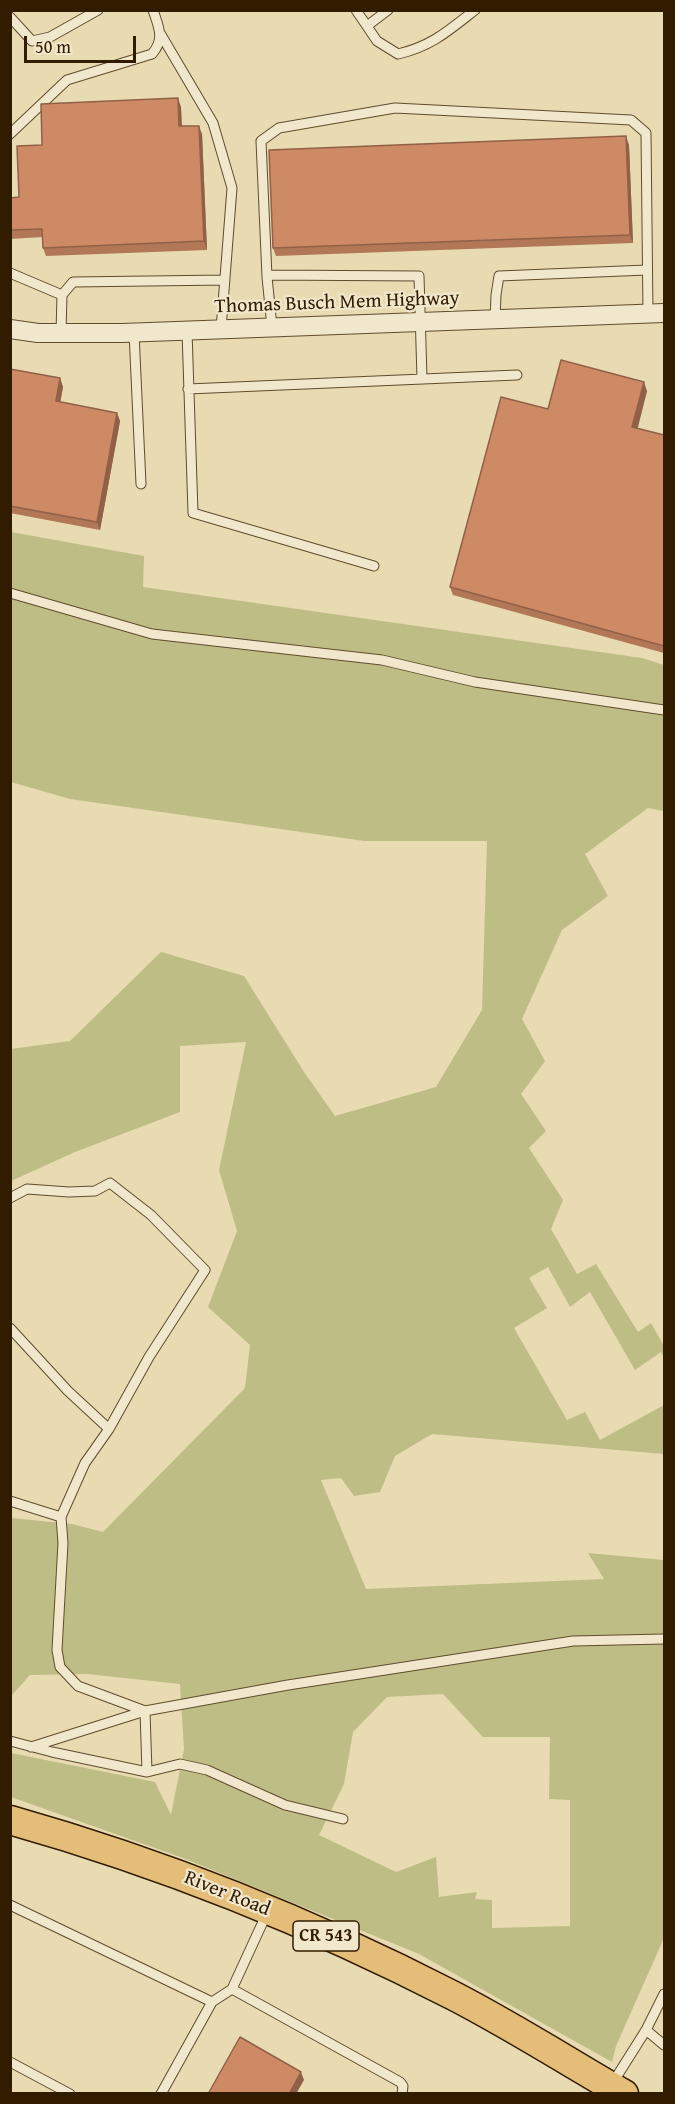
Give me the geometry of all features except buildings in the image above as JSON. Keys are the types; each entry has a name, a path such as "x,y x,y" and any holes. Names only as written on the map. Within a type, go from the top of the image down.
{"main road":[{"name":"River Road","path":"10,1820 138,1858 333,1939 454,1996 617,2090"}],"street":[{"name":"Thomas Busch Mem Highway","path":"10,329 38,333 134,333 656,313"}],"lane":[{"path":"10,17 32,41 50,37 98,10"},
{"path":"153,10 160,33 213,123 232,188 221,329"},
{"path":"356,10 377,41 398,54 418,49 437,39 474,10"},
{"path":"367,26 388,10"},
{"path":"10,134 67,80 152,54 159,46 160,33"},
{"path":"272,327 267,274 261,141 279,128 394,108 631,120 646,133 647,270 656,313"},
{"path":"495,320 499,276 647,270"},
{"path":"10,273 62,295"},
{"path":"267,274 419,276 422,379"},
{"path":"61,333 62,295 73,282 225,280"},
{"path":"187,331 193,513 375,566"},
{"path":"134,333 141,484"},
{"path":"188,389 517,375"},
{"path":"10,593 152,634 382,660 475,682 664,710"},
{"path":"10,1198 27,1189 95,1191 110,1183 151,1215 205,1270 149,1358 109,1429 85,1463 61,1517 63,1543 57,1650 60,1667 78,1686 145,1711"},
{"path":"10,1328 68,1391 109,1429"},
{"path":"10,1501 61,1517"},
{"path":"31,1747 145,1711 288,1685 573,1641 664,1639"},
{"path":"145,1711 147,1772"},
{"path":"10,1741 147,1772 180,1764 207,1770 285,1805 344,1819"},
{"path":"10,1905 212,2001"},
{"path":"161,2094 212,2001 232,1989 268,1911"},
{"path":"232,1989 400,2082 403,2086 402,2094"},
{"path":"617,2090 664,1994"},
{"path":"646,2030 664,2045"},
{"path":"10,2062 70,2094"}],"shaded area":[{"path":"11,532 144,556 143,587 642,658 664,665 664,811 648,808 585,854 608,896 562,930 522,1019 545,1061 521,1094 546,1131 529,1148 563,1200 551,1229 577,1274 596,1264 638,1332 651,1323 664,1346 664,1358 661,1352 635,1370 590,1292 570,1307 548,1267 529,1278 547,1308 514,1328 567,1420 585,1412 600,1440 664,1405 664,1454 432,1434 395,1456 380,1492 354,1496 341,1478 321,1480 366,1589 604,1579 588,1553 664,1560 664,1938 616,2046 612,2062 419,1954 183,1858 11,1797 11,1753 155,1782 171,1815 184,1749 180,1684 87,1674 30,1675 11,1696 11,1518 72,1524 103,1532 245,1388 250,1345 208,1307 237,1231 219,1170 246,1042 180,1046 180,1112 75,1152 11,1181 11,1049 70,1041 161,952 244,976 304,1072 335,1116 436,1087 482,1010 487,841 364,841 70,799 11,782","holes":["443,1694 483,1737 550,1737 549,1799 570,1800 570,1926 492,1928 492,1900 475,1899 477,1892 439,1897 436,1857 396,1872 319,1835 344,1784 353,1732 387,1697"]}]}
